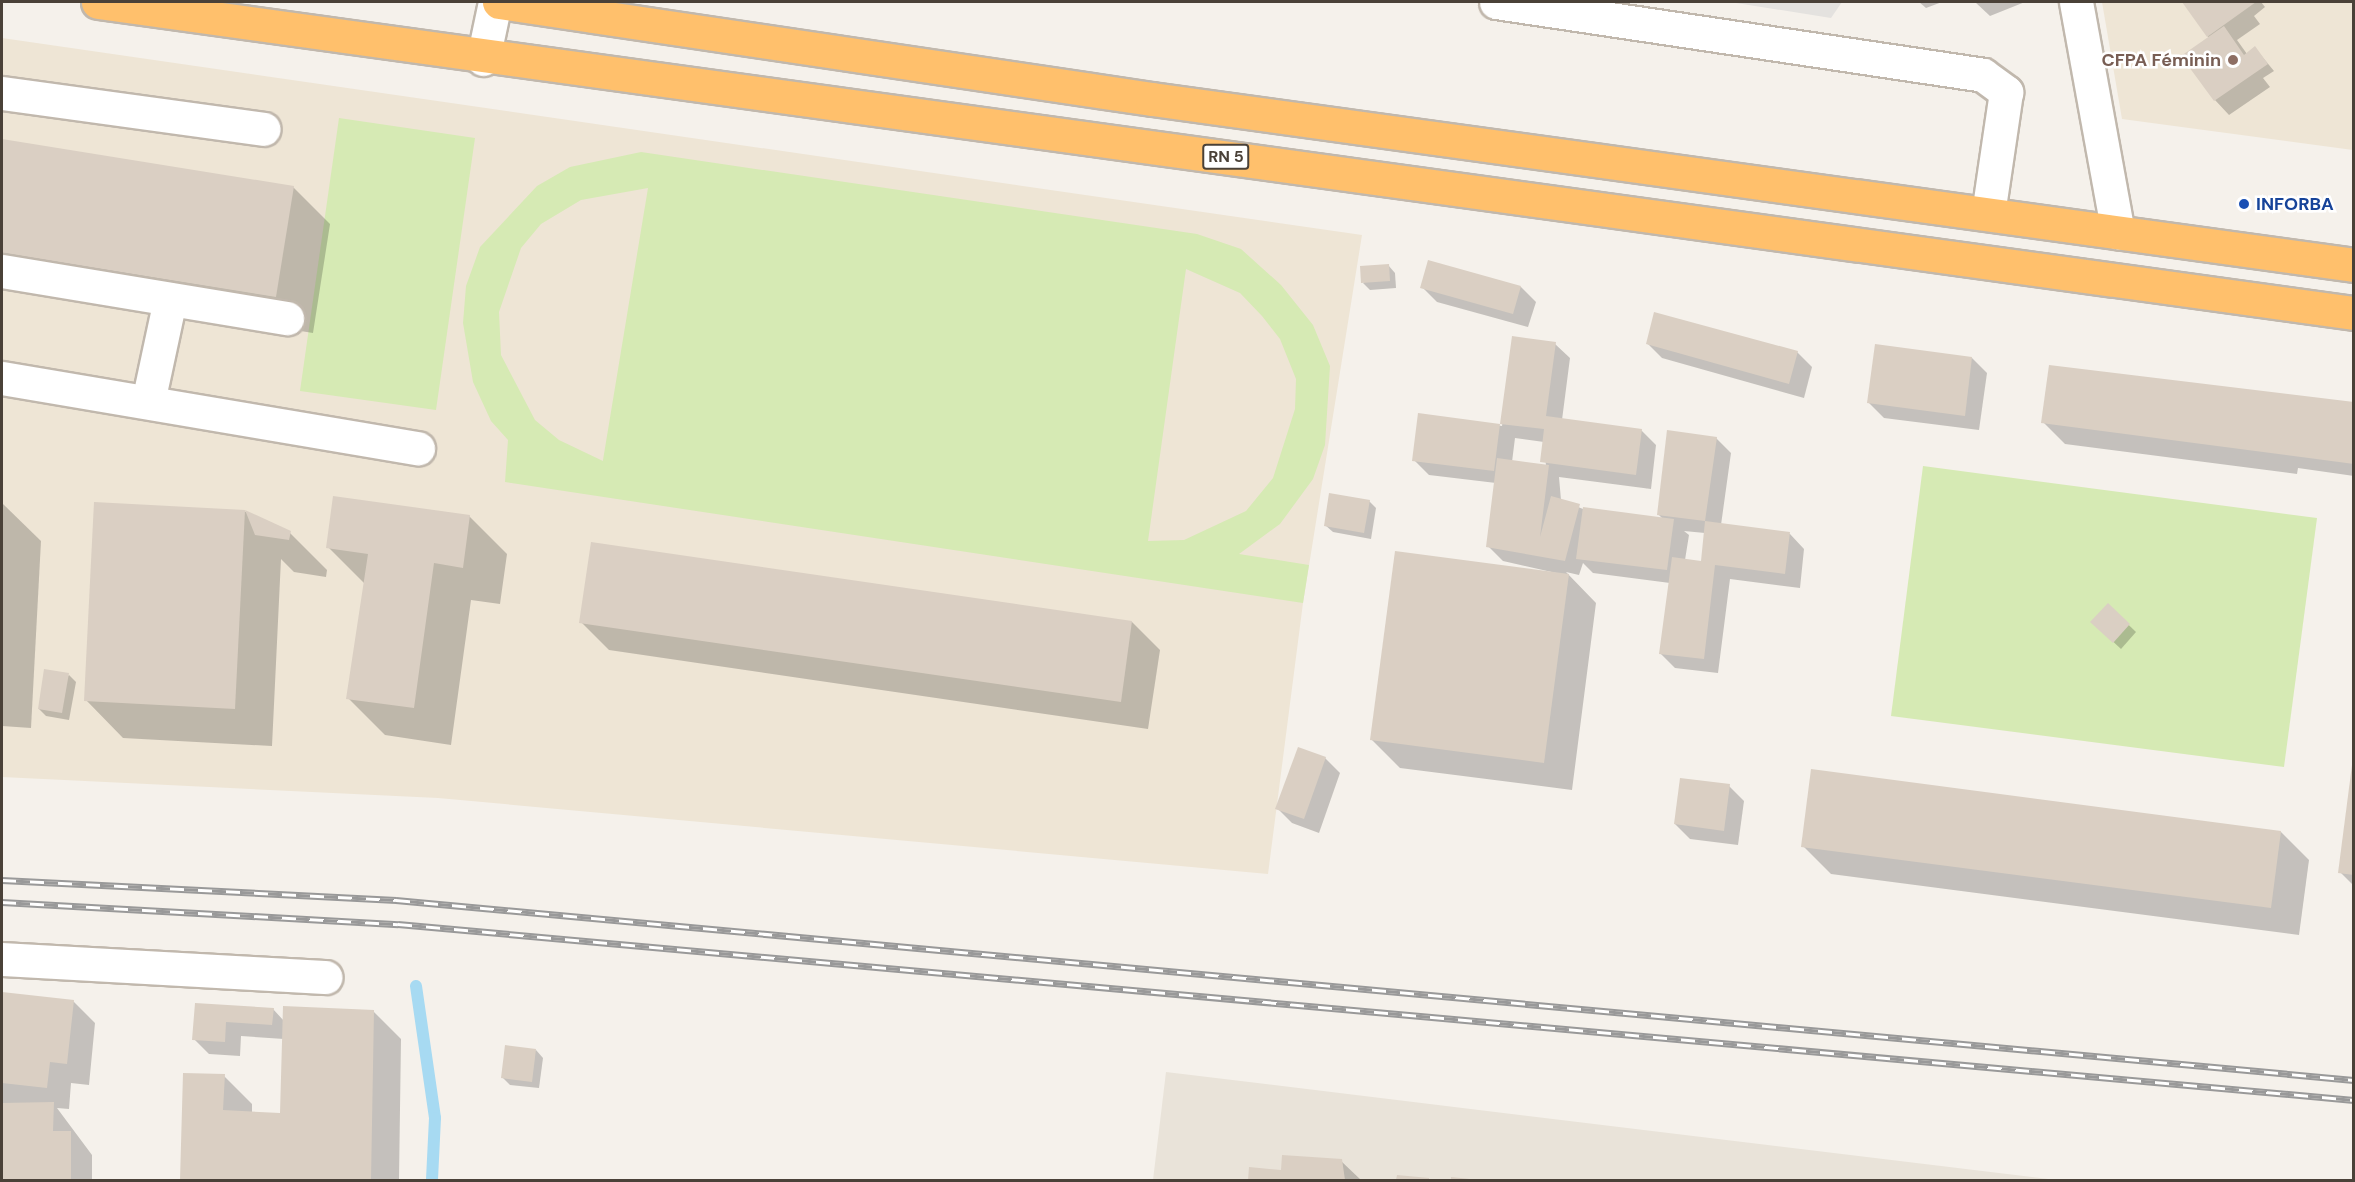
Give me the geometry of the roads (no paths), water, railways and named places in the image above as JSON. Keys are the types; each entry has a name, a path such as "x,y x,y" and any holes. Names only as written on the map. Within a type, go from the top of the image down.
{"highway":[{"name":"RN 5","path":"98,2 483,59 2354,313"},
{"path":"497,2 2354,265"}],"street":[{"path":"483,59 497,2"},
{"path":"1496,2 1983,75 2006,92 1988,214"},
{"path":"2076,2 2118,232"},
{"path":"2,93 264,129"},
{"path":"2,271 287,318"},
{"path":"148,402 170,299"},
{"path":"2,378 418,448"},
{"path":"2,959 326,977"}],"waterway":[{"path":"416,986 435,1118 432,1180"}],"railway":[{"path":"2,880 396,900 2354,1080"},
{"path":"2,902 398,924 2354,1100"}],"place":[{"name":"CFPA Féminin","path":"2233,60"},
{"name":"INFORBA","path":"2244,204"}]}
